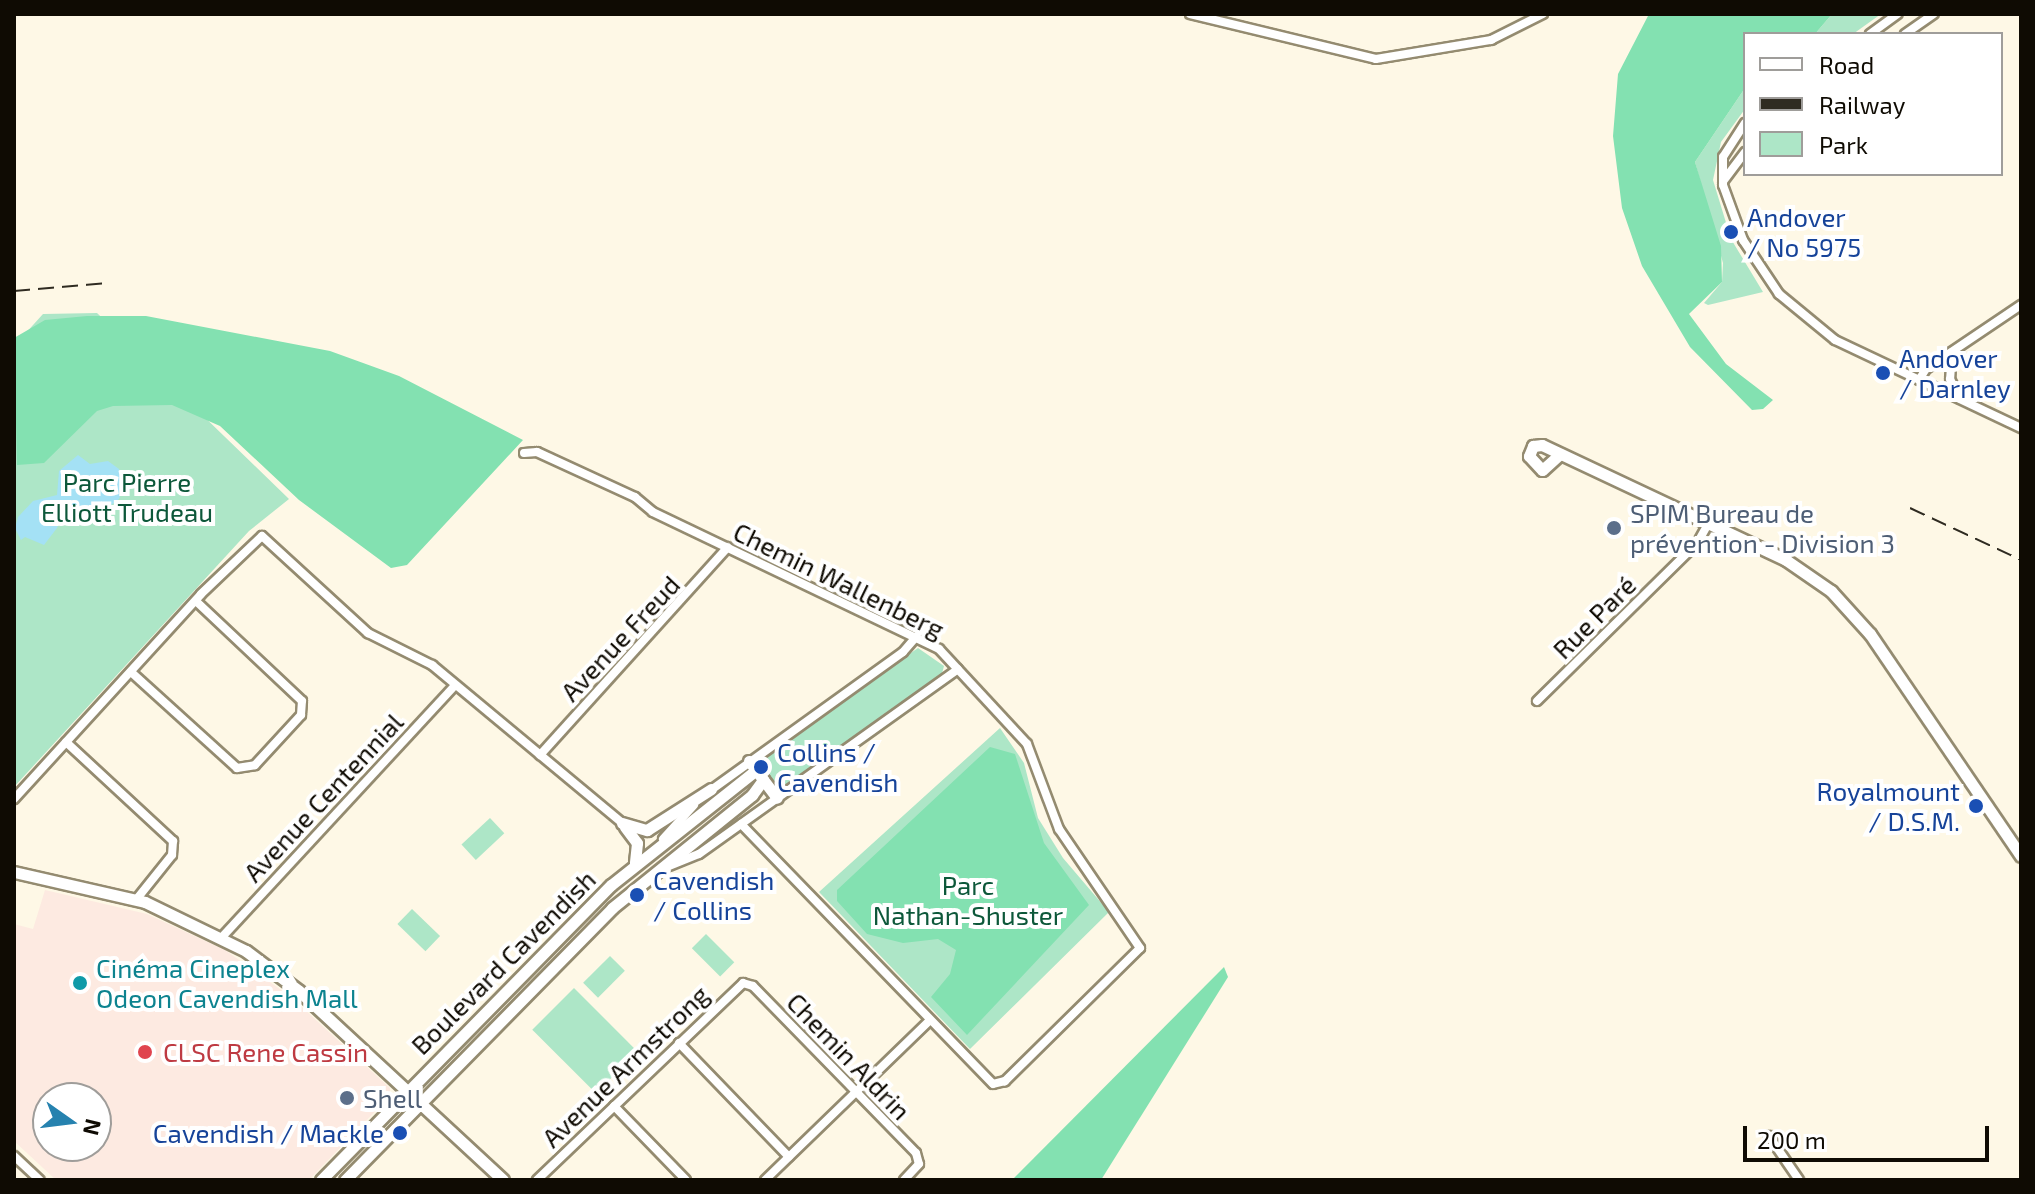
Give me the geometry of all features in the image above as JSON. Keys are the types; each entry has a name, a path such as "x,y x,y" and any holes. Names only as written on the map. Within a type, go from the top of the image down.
{"main road":[{"path":"1560,454 1801,569 1844,603 2021,856"},
{"path":"756,770 777,798"},
{"name":"Boulevard Cavendish","path":"321,1180 635,863 756,770"},
{"name":"Boulevard Cavendish","path":"345,1180 654,871 752,795 756,770"},
{"path":"622,823 644,832 711,789"},
{"path":"622,823 637,843 635,863"},
{"path":"14,872 136,900 222,937 294,986 503,1180"}],"street":[{"path":"1190,14 1376,59 1491,40 1543,14"},
{"path":"1873,32 1898,14"},
{"path":"1908,32 1934,14"},
{"path":"1743,126 1725,152 1723,185 1749,251 1791,305 1835,340 2021,428"},
{"path":"1723,185 1743,155"},
{"path":"1919,380 1952,352 2021,305"},
{"path":"1952,352 1950,379 1960,400"},
{"name":"Chemin Wallenberg","path":"524,453 537,452 626,493 728,547 917,636 958,669 1027,744 1059,829 1140,948 1005,1081 993,1084 929,1021"},
{"name":"Rue Paré","path":"1537,701 1698,542 1708,524"},
{"path":"14,799 260,536 368,633 424,659 622,823"},
{"name":"Avenue Freud","path":"540,755 728,547"},
{"path":"131,672 237,768 255,765 301,715 302,701 196,601"},
{"name":"Boulevard Cavendish","path":"654,849 711,789 756,770 903,652 917,636"},
{"name":"Boulevard Cavendish","path":"654,871 693,857 958,669"},
{"name":"Avenue Centennial","path":"222,937 455,685"},
{"path":"66,742 173,841 172,855 136,900"},
{"path":"741,824 929,1021 765,1180"},
{"name":"Avenue Armstrong","path":"537,1180 743,983"},
{"name":"Chemin Aldrin","path":"743,983 753,986 916,1153 919,1164 904,1180"},
{"path":"679,1043 789,1157"},
{"path":"614,1106 686,1180"},
{"path":"1769,1136 1799,1180"},
{"path":"14,1156 40,1180"}],"shaded area":[{"path":"45,890 147,914 225,950 291,997 390,1088 390,1096 309,1180 56,1180 37,1162 112,1162 112,1082 32,1082 32,1158 14,1141 14,924 33,929"}],"green space":[{"path":"1649,14 1832,14 1817,32 1743,32 1743,91 1695,162 1721,246 1722,282 1689,314 1726,364 1773,400 1763,409 1752,410 1690,347 1642,266 1622,208 1613,136 1618,74"},
{"path":"1832,14 1881,14 1856,32 1817,32"},
{"path":"1743,91 1743,112 1721,142 1713,180 1731,239 1763,292 1708,305 1704,303 1722,282 1723,263 1695,162"},
{"name":"Parc Pierre Elliott Trudeau","path":"97,313 289,499 249,531 14,787 14,346 43,314"},
{"path":"146,316 330,351 399,376 523,440 407,565 391,568 299,500 220,426 172,405 113,406 97,411 44,463 17,465 14,338 45,320"},
{"path":"918,648 944,666 941,677 782,789 776,787 761,758"},
{"name":"Parc Nathan-Shuster","path":"1000,728 1024,763 1038,818 1063,858 1109,912 970,1049 819,892"},
{"name":"Parc Nathan-Shuster","path":"990,747 1015,754 1044,843 1089,905 967,1035 931,997 950,974 956,950 938,939 903,943 867,934 837,901 837,890"},
{"path":"490,818 504,833 476,860 461,845"},
{"path":"412,909 440,936 425,951 397,924"},
{"path":"706,934 734,962 720,976 692,948"},
{"path":"610,956 625,971 598,998 583,983"},
{"path":"1224,967 1228,977 1101,1180 1012,1180"},
{"path":"574,988 638,1052 596,1093 532,1030"}],"water":[{"path":"78,455 90,464 108,461 119,469 124,485 119,499 97,516 64,507 57,528 44,545 25,537 21,540 15,528 18,517 33,501 57,495 59,471"}],"railway":[{"path":"14,291 108,283"},
{"path":"1910,508 2021,560"}],"place":[{"name":"Andover / No 5975","path":"1731,232"},
{"name":"Andover / Darnley","path":"1883,373"},
{"name":"SPIM Bureau de prévention - Division 3","path":"1614,528"},
{"name":"Collins / Cavendish","path":"761,767"},
{"name":"Royalmount / D.S.M.","path":"1976,806"},
{"name":"Cavendish / Collins","path":"637,895"},
{"name":"Cinéma Cineplex Odeon Cavendish Mall","path":"80,983"},
{"name":"CLSC Rene Cassin","path":"145,1052"},
{"name":"Shell","path":"347,1098"},
{"name":"Cavendish / Mackle","path":"400,1133"}]}
